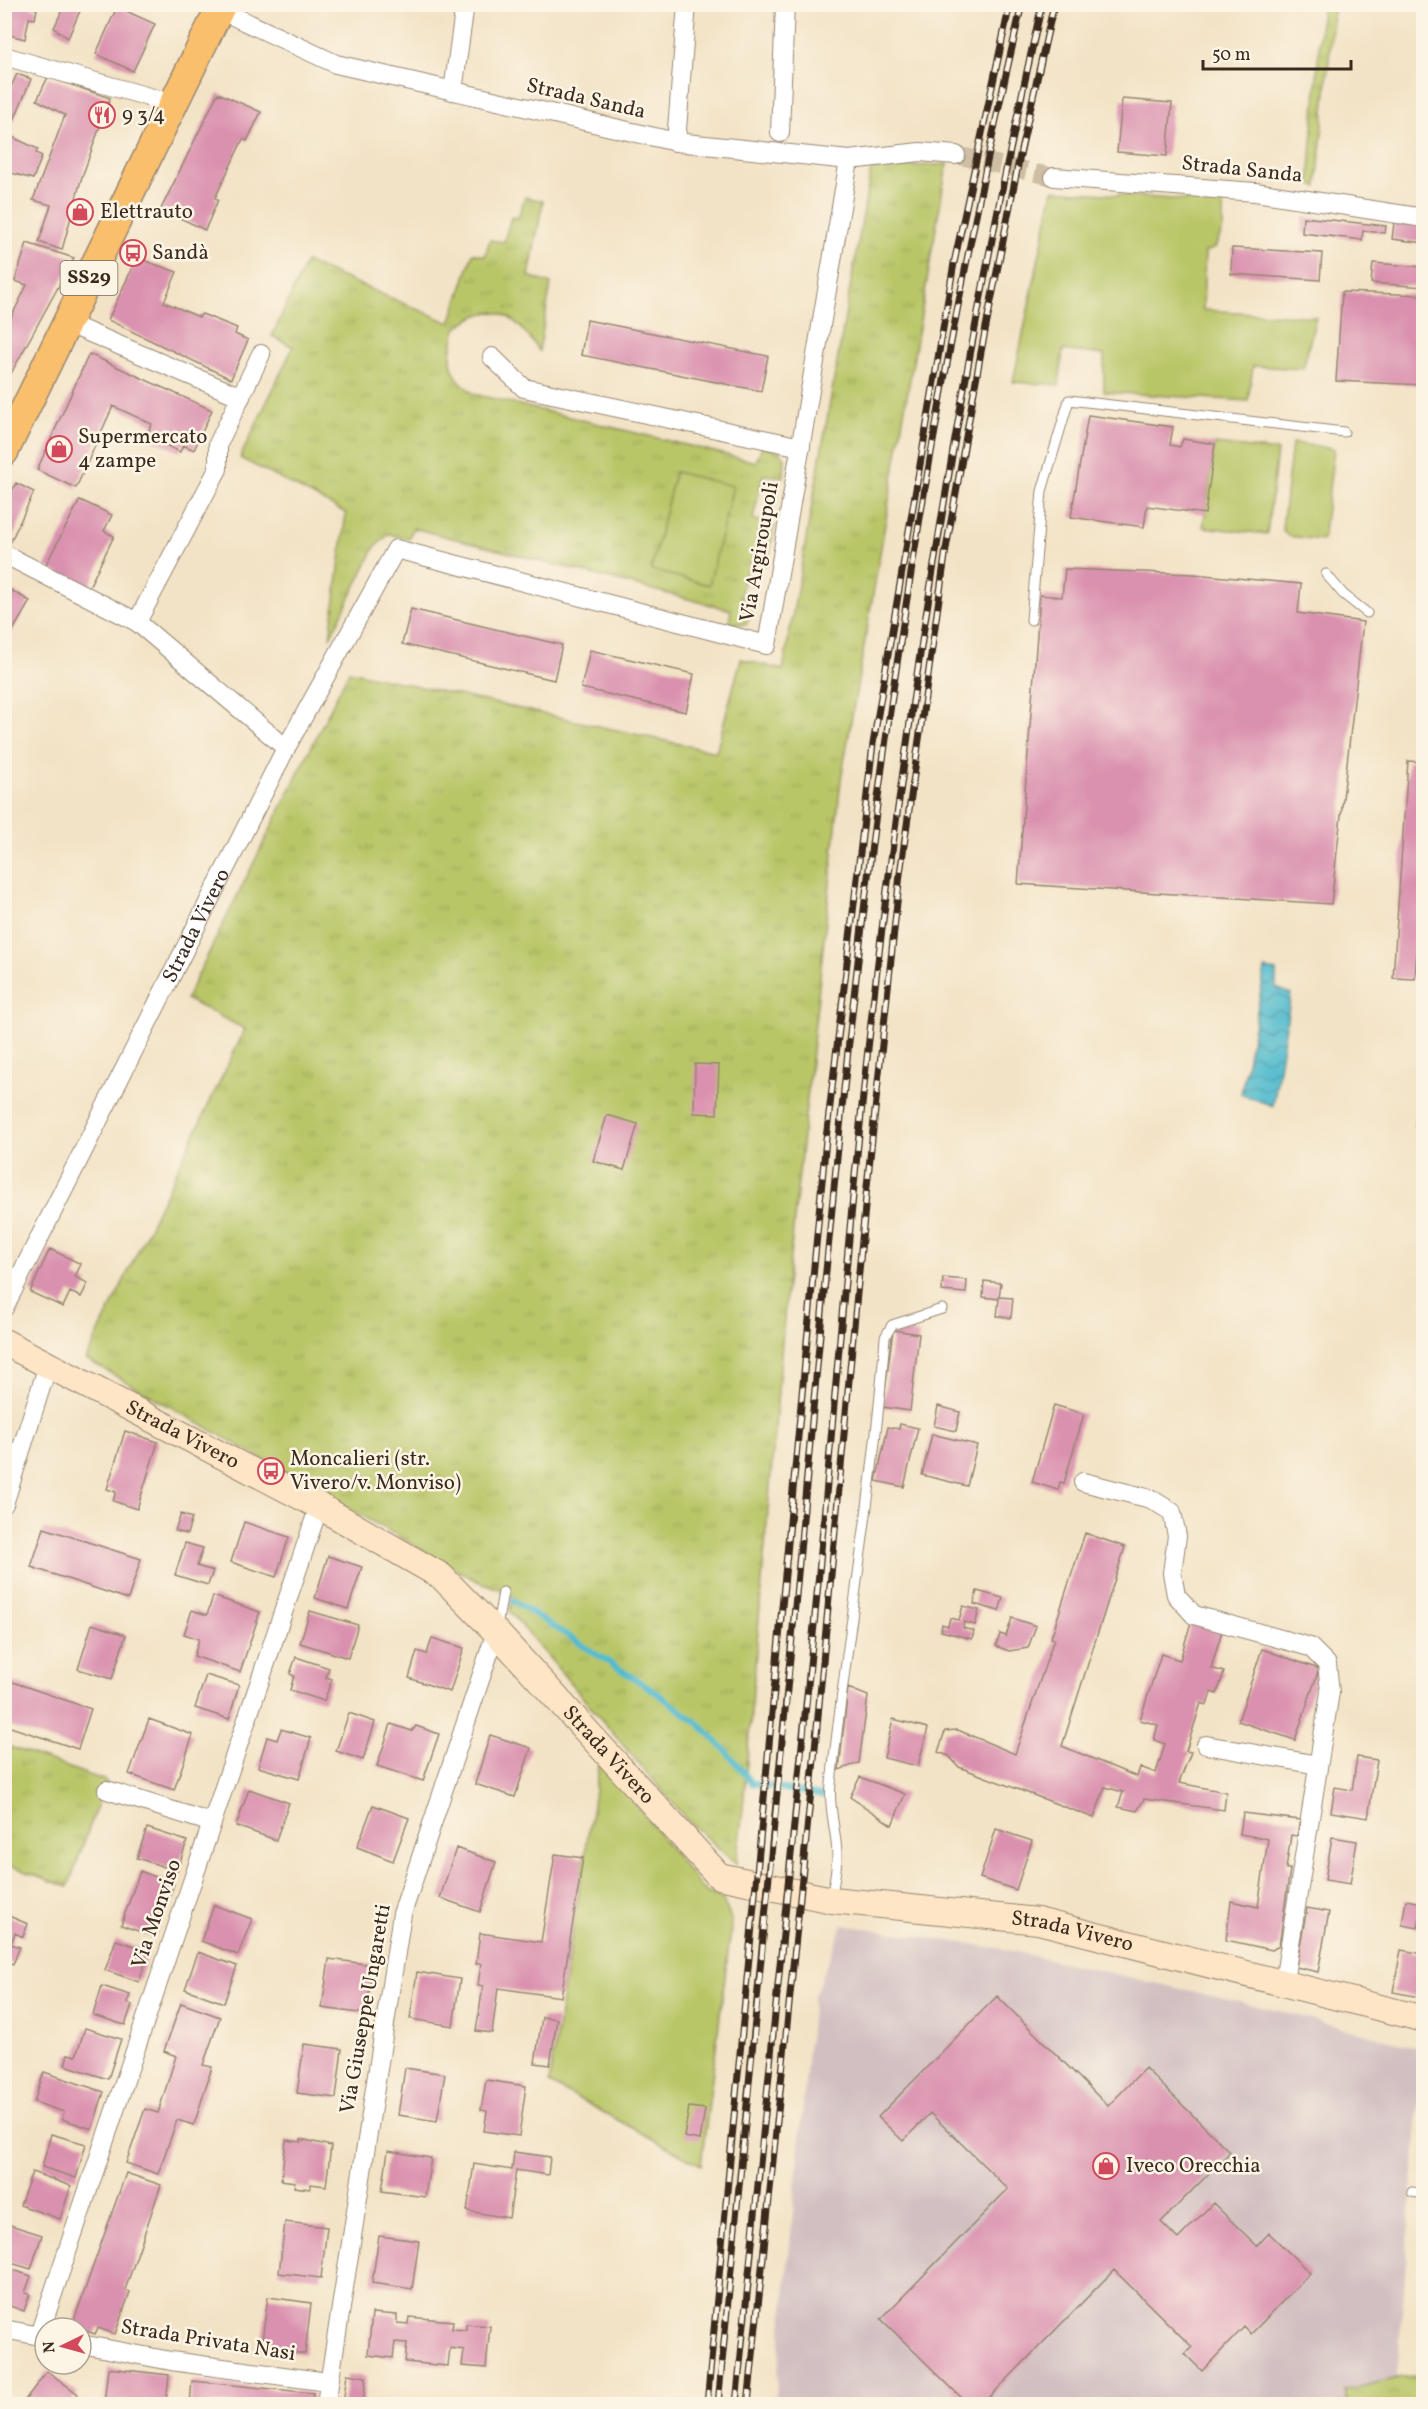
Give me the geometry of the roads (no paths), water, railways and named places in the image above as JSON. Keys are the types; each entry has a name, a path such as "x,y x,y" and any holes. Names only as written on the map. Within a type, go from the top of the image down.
{"main road":[{"name":"SS29","path":"4,452 69,324 221,7"}],"street":[{"path":"453,91 465,4"},
{"path":"676,142 687,4"},
{"path":"780,133 785,4"},
{"name":"Strada Sanda","path":"221,7 336,64 676,142 849,160 920,152 956,155"},
{"path":"4,57 174,105"},
{"name":"Via Argiroupoli","path":"396,549 767,645 849,160"},
{"name":"Strada Sanda","path":"1054,177 1255,192 1424,218"},
{"path":"69,324 241,397"},
{"path":"137,622 218,469 218,444 261,354"},
{"path":"492,357 524,388 801,447"},
{"name":"Strada Vivero","path":"4,1308 286,748 396,549"},
{"path":"4,554 137,622 286,748"},
{"name":"Strada Vivero","path":"4,1342 319,1506 441,1576 496,1632 719,1876 732,1881 832,1900 1038,1921 1424,2019"},
{"path":"4,1504 48,1365"},
{"path":"1083,1482 1151,1498 1172,1512 1177,1536 1172,1573 1176,1596 1194,1615 1310,1647 1327,1664 1330,1692 1284,1982"},
{"name":"Via Monviso","path":"49,2316 319,1506"},
{"name":"Via Giuseppe Ungaretti","path":"326,2404 402,1914 496,1632"},
{"path":"1206,1745 1318,1765"},
{"path":"107,1790 212,1823"},
{"path":"4,2329 33,2334"},
{"name":"Strada Privata Nasi","path":"93,2346 171,2361 328,2382"}],"lane":[{"path":"1030,620 1042,491 1070,400 1344,432"},
{"path":"1326,574 1343,594 1367,613"},
{"path":"832,1900 837,1856 831,1789 850,1620 878,1431 885,1336 892,1325 942,1309"},
{"path":"496,1632 503,1592"},
{"path":"1412,2192 1424,2194"}],"water":[{"path":"1265,969 1276,971 1276,988 1291,994 1273,1106 1241,1094"}],"waterway":[{"path":"512,1600 657,1693 699,1724 727,1752 752,1783 822,1796"}],"tunnel":[{"path":"956,155 1054,177"}],"railway":[{"path":"707,2404 826,1139 873,744 954,263 1010,4"},
{"path":"718,2404 835,1181 871,855 913,559 945,374 981,188 1022,4"},
{"path":"736,2404 816,1605 858,1143 878,959 921,650 956,434 996,218 1042,4"},
{"path":"748,2404 812,1781 866,1196 900,874 946,549 981,352 1021,150 1054,4"}],"place":[{"name":"9 3/4","path":"102,115"},
{"name":"Elettrauto","path":"80,212"},
{"name":"Sandà","path":"133,253"},
{"name":"Supermercato 4 zampe","path":"59,449"},
{"name":"Moncalieri (str. Vivero/v. Monviso)","path":"271,1471"},
{"name":"Iveco Orecchia","path":"1106,2166"}]}
